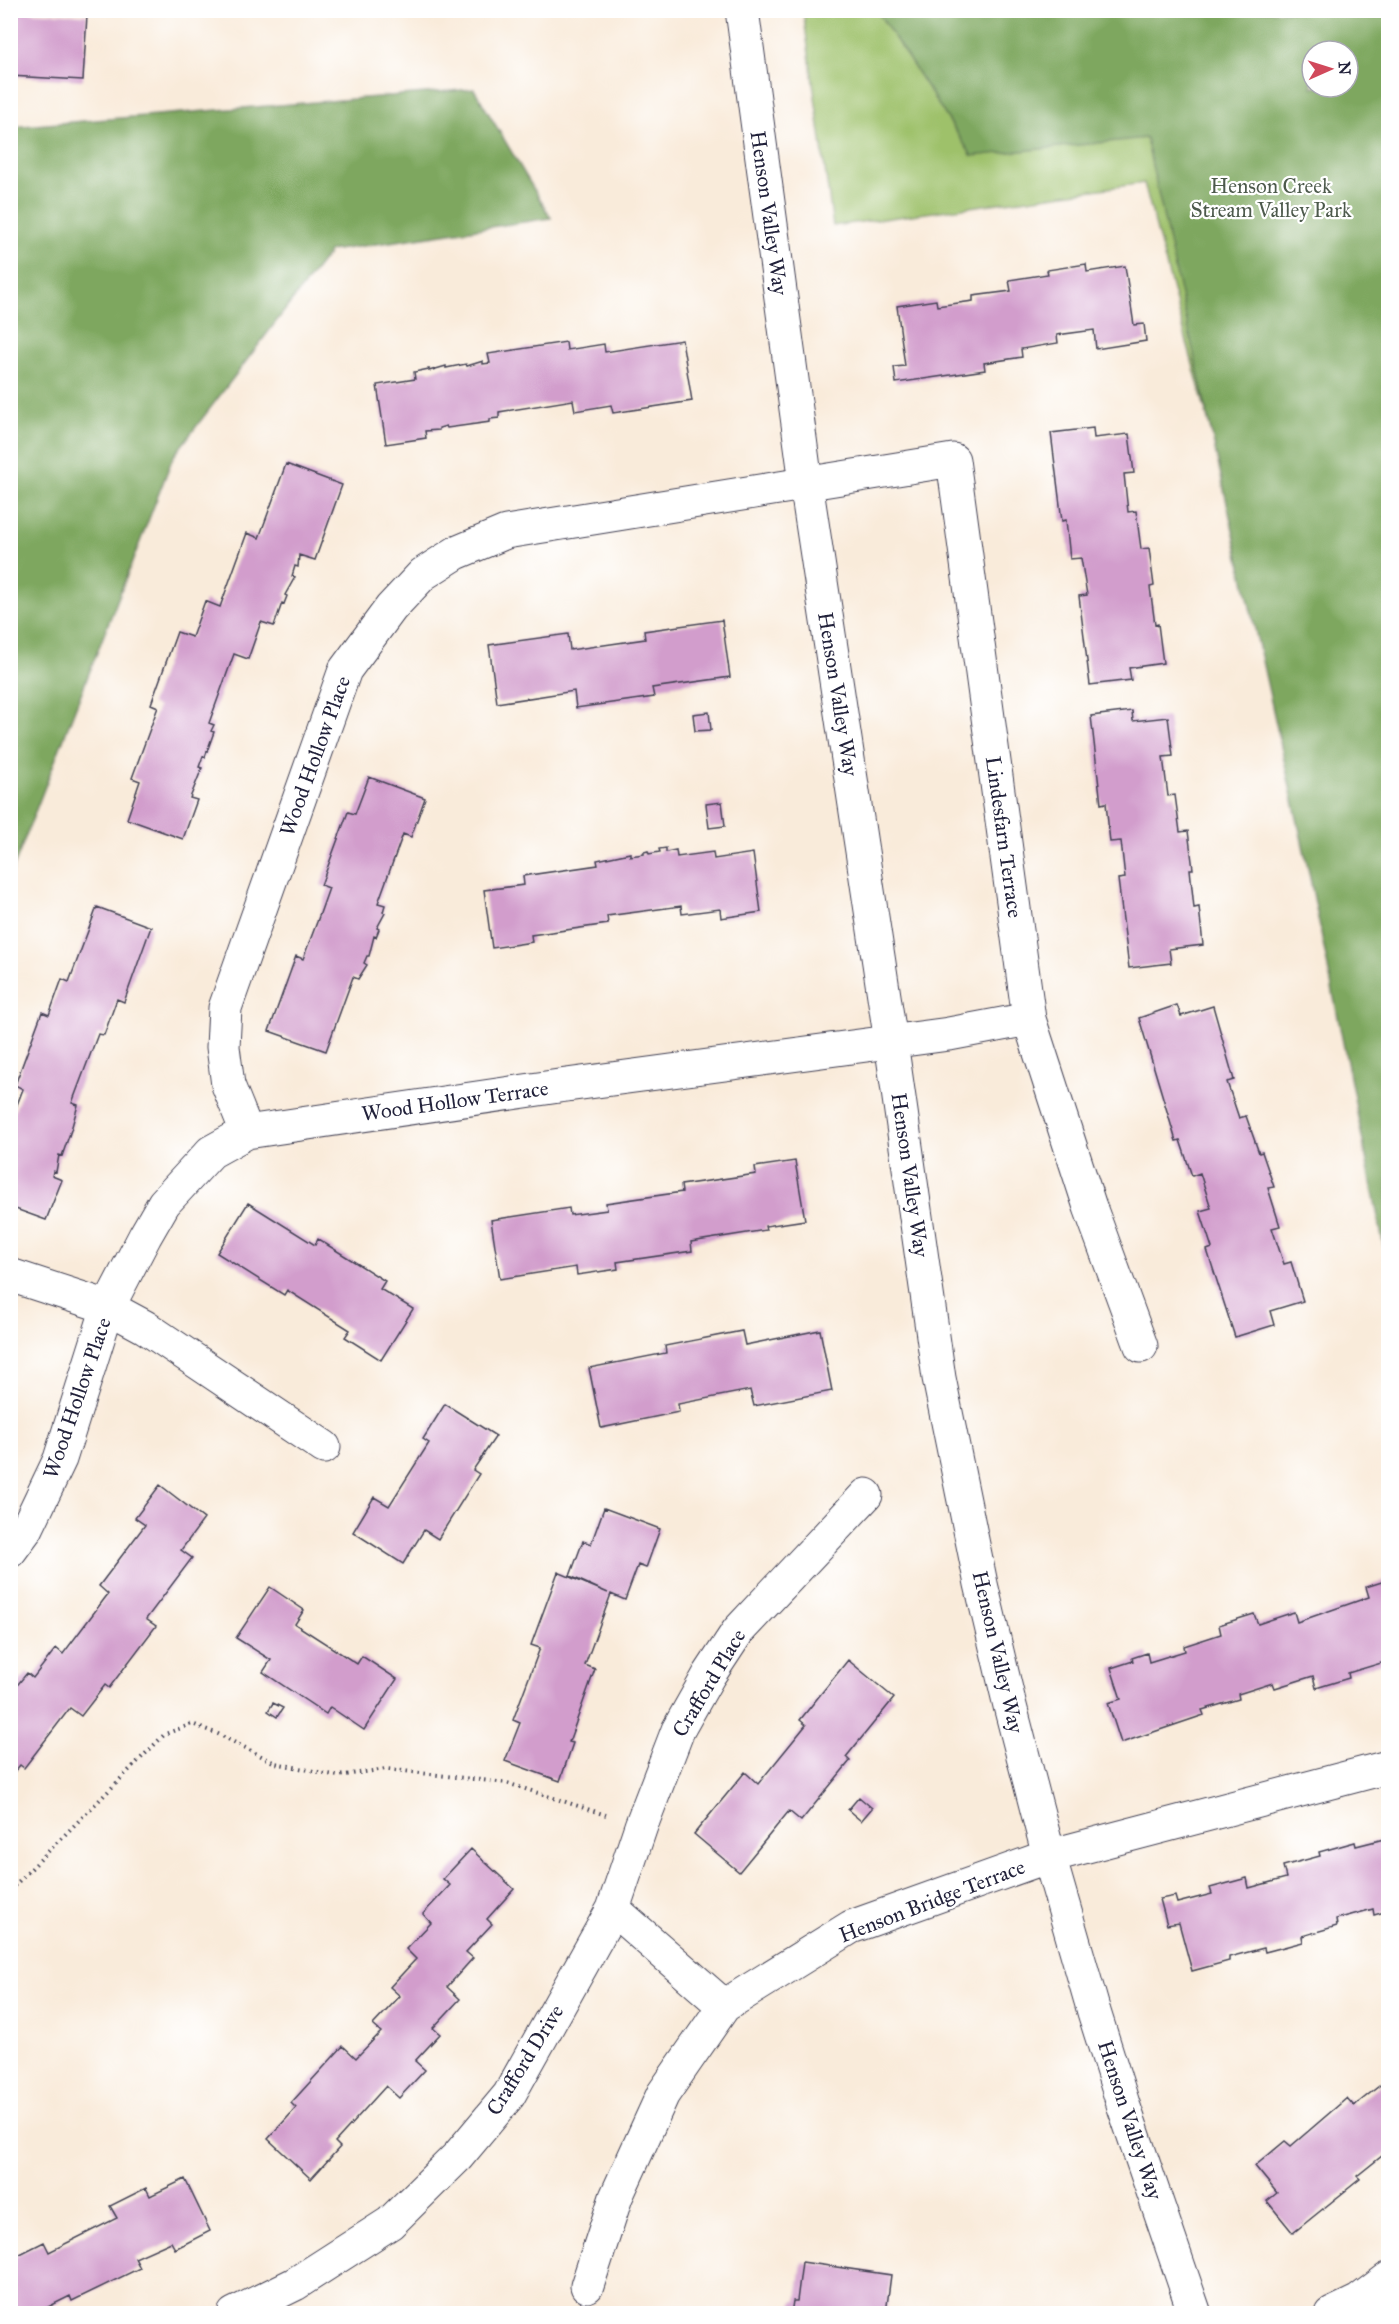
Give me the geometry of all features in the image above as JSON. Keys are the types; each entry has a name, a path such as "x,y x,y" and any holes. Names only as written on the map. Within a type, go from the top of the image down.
{"street":[{"name":"Henson Valley Way","path":"742,10 806,483 941,1389 986,1606 1049,1856 1111,2065 1195,2313"},
{"name":"Lindesfarn Terrace","path":"806,483 953,460 1029,1019 1090,1208 1141,1346"},
{"name":"Wood Hollow Place","path":"247,1132 228,1085 223,1047 225,1008 345,670 391,608 423,574 456,553 506,532 806,483"},
{"name":"Wood Hollow Terrace","path":"108,1307 164,1203 211,1152 247,1132 571,1084 949,1034 1029,1019"},
{"path":"10,1275 108,1307 165,1339 324,1447"},
{"name":"Wood Hollow Place","path":"10,1551 27,1528 60,1460 108,1307"},
{"name":"Crafford Place","path":"614,1909 641,1826 678,1730 709,1675 738,1631 866,1495"},
{"name":"Henson Bridge Terrace","path":"587,2286 616,2198 663,2094 724,2006 851,1927 1049,1856 1389,1767"},
{"path":"614,1909 724,2006"},
{"name":"Crafford Drive","path":"234,2313 295,2284 390,2223 458,2156 508,2095 614,1909"},
{"path":"1332,2313 1359,2301 1389,2279"}],"path":[{"path":"10,1890 165,1734 192,1724 218,1734 275,1763 338,1776 386,1769 507,1783 641,1826"}],"green space":[{"name":"Henson Creek Stream Valley Park","path":"803,11 1388,11 1360,983 1144,183 833,226"},
{"name":"Henson Creek Stream Valley Park","path":"877,11 1388,11 1388,1267 1308,868 1146,138 972,156"},
{"path":"474,89 551,218 330,251 173,457 11,874 11,127"}],"building":[{"path":"10,11 87,15 83,80 10,76"},
{"path":"1086,264 1087,272 1125,266 1134,325 1144,324 1146,341 1096,349 1094,330 1057,335 1058,343 1021,349 1022,357 984,363 985,370 896,383 894,367 905,366 897,306 936,300 937,306 973,301 973,296 1011,291 1009,280 1048,274 1047,270"},
{"path":"682,340 692,401 613,413 611,405 575,411 573,400 499,412 499,418 490,419 490,422 447,428 446,426 439,430 425,431 426,438 386,444 377,385 415,379 414,372 446,366 446,368 466,364 467,366 483,361 483,364 490,363 488,354 566,342 567,350 604,344 605,352"},
{"path":"1093,428 1094,438 1129,434 1134,473 1124,474 1128,512 1136,511 1141,549 1149,548 1154,586 1150,587 1163,663 1129,668 1131,680 1090,685 1079,596 1087,595 1081,558 1070,559 1066,520 1062,521 1051,433"},
{"path":"286,464 342,485 315,560 299,555 298,567 295,566 292,576 295,577 285,595 287,596 284,604 282,603 274,626 261,622 248,659 234,654 209,723 214,725 211,731 214,732 199,767 202,768 190,798 197,800 183,839 127,819 140,781 132,778 158,707 151,704 177,632 192,637 205,601 220,607 247,533 259,538"},
{"path":"722,620 730,677 652,688 654,697 576,708 574,691 497,703 489,645 568,634 570,650 645,639 644,631"},
{"path":"1132,711 1133,721 1168,717 1173,756 1163,757 1168,796 1175,795 1180,832 1188,831 1193,869 1190,869 1194,908 1199,907 1203,945 1169,949 1171,963 1129,968 1118,879 1125,878 1121,841 1110,842 1106,803 1101,804 1091,716"},
{"path":"709,712 711,730 695,731 693,714"},
{"path":"369,777 425,798 411,837 403,834 378,903 385,905 383,912 385,913 377,928 379,929 376,937 374,936 369,956 364,963 367,965 358,979 353,977 326,1051 269,1031 296,956 303,959 317,922 329,888 321,885 348,812 355,814"},
{"path":"722,802 725,826 709,828 706,804"},
{"path":"666,848 666,852 676,850 677,857 713,852 714,859 753,853 761,912 721,918 720,909 682,914 681,906 607,916 608,924 531,935 532,942 492,948 484,890 524,885 523,876 598,865 597,860 630,853 630,856 644,854 648,851 649,854"},
{"path":"97,907 151,927 124,1002 117,999 104,1035 98,1034 72,1103 78,1105 62,1156 59,1155 56,1172 53,1171 52,1176 62,1180 46,1220 10,1207 10,1123 23,1089 15,1085 42,1012 49,1015 62,979 69,982"},
{"path":"1177,1005 1181,1016 1213,1006 1234,1080 1227,1082 1239,1118 1246,1116 1259,1153 1262,1152 1274,1187 1268,1188 1280,1226 1272,1228 1284,1264 1291,1262 1303,1301 1270,1311 1274,1325 1235,1337 1207,1250 1212,1248 1200,1211 1211,1208 1200,1173 1192,1176 1180,1140 1176,1141 1139,1018"},
{"path":"795,1161 805,1220 765,1226 766,1230 691,1242 692,1251 617,1262 618,1269 577,1275 576,1267 500,1279 491,1220 569,1208 570,1215 607,1210 606,1203 682,1192 681,1185 756,1174 755,1167"},
{"path":"248,1203 315,1245 318,1239 385,1281 380,1289 413,1309 381,1360 345,1337 350,1330 287,1290 284,1295 217,1253"},
{"path":"820,1330 832,1391 754,1406 750,1390 678,1404 679,1412 601,1428 589,1368 666,1353 665,1346 742,1331 745,1345"},
{"path":"445,1404 496,1436 473,1470 479,1474 438,1539 424,1530 403,1564 353,1532 374,1497 389,1506 429,1443 423,1439"},
{"path":"160,1485 204,1519 181,1550 192,1558 146,1619 156,1626 109,1688 105,1685 81,1716 70,1708 24,1768 20,1765 10,1777 10,1694 27,1673 33,1678 56,1648 63,1654 108,1594 99,1586 145,1525 135,1518"},
{"path":"604,1508 660,1529 646,1568 638,1565 625,1600 611,1594 585,1665 595,1669 569,1742 573,1743 560,1781 505,1761 520,1723 513,1720 540,1648 531,1645 558,1572 608,1593 570,1576 583,1541 591,1544"},
{"path":"1388,1580 1388,1661 1348,1673 1349,1678 1316,1688 1313,1676 1275,1688 1273,1683 1238,1694 1239,1699 1202,1710 1204,1715 1121,1743 1108,1703 1121,1699 1111,1668 1133,1661 1132,1658 1147,1653 1149,1662 1185,1651 1184,1646 1221,1634 1219,1625 1254,1614 1258,1624 1294,1612 1297,1622 1369,1597 1366,1587"},
{"path":"270,1587 304,1610 295,1624 357,1664 362,1656 397,1679 364,1730 330,1707 326,1714 263,1672 271,1660 236,1638"},
{"path":"848,1660 894,1698 846,1757 850,1761 801,1821 789,1811 739,1872 694,1834 745,1772 758,1784 806,1725 800,1720"},
{"path":"273,1703 283,1708 277,1717 268,1711"},
{"path":"859,1797 872,1808 861,1821 848,1810"},
{"path":"1388,1838 1388,1911 1374,1915 1373,1909 1336,1919 1337,1926 1302,1936 1303,1942 1265,1952 1264,1948 1229,1957 1229,1961 1192,1971 1179,1923 1167,1925 1160,1899 1175,1896 1177,1903 1212,1894 1210,1888 1247,1878 1249,1888 1286,1878 1283,1866 1320,1856 1319,1852 1355,1842 1356,1846"},
{"path":"471,1849 514,1889 487,1919 492,1924 466,1952 473,1958 447,1987 460,1999 433,2028 440,2034 415,2061 425,2070 399,2098 386,2086 335,2142 340,2147 311,2179 268,2139 296,2108 291,2103 343,2046 356,2058 381,2032 373,2025 400,1996 390,1987 416,1959 406,1949 431,1923 423,1914 450,1885 443,1879"},
{"path":"1388,2073 1388,2154 1387,2152 1357,2176 1360,2179 1293,2233 1267,2201 1277,2193 1255,2166 1285,2141 1291,2146 1347,2098 1354,2106 1384,2082 1382,2078"},
{"path":"185,2179 210,2231 175,2249 171,2242 135,2258 140,2268 72,2301 70,2296 34,2314 10,2314 10,2259 44,2242 49,2252 117,2218 110,2206 146,2188 150,2196"},
{"path":"802,2262 891,2275 886,2313 791,2314 793,2301 797,2301"}]}
